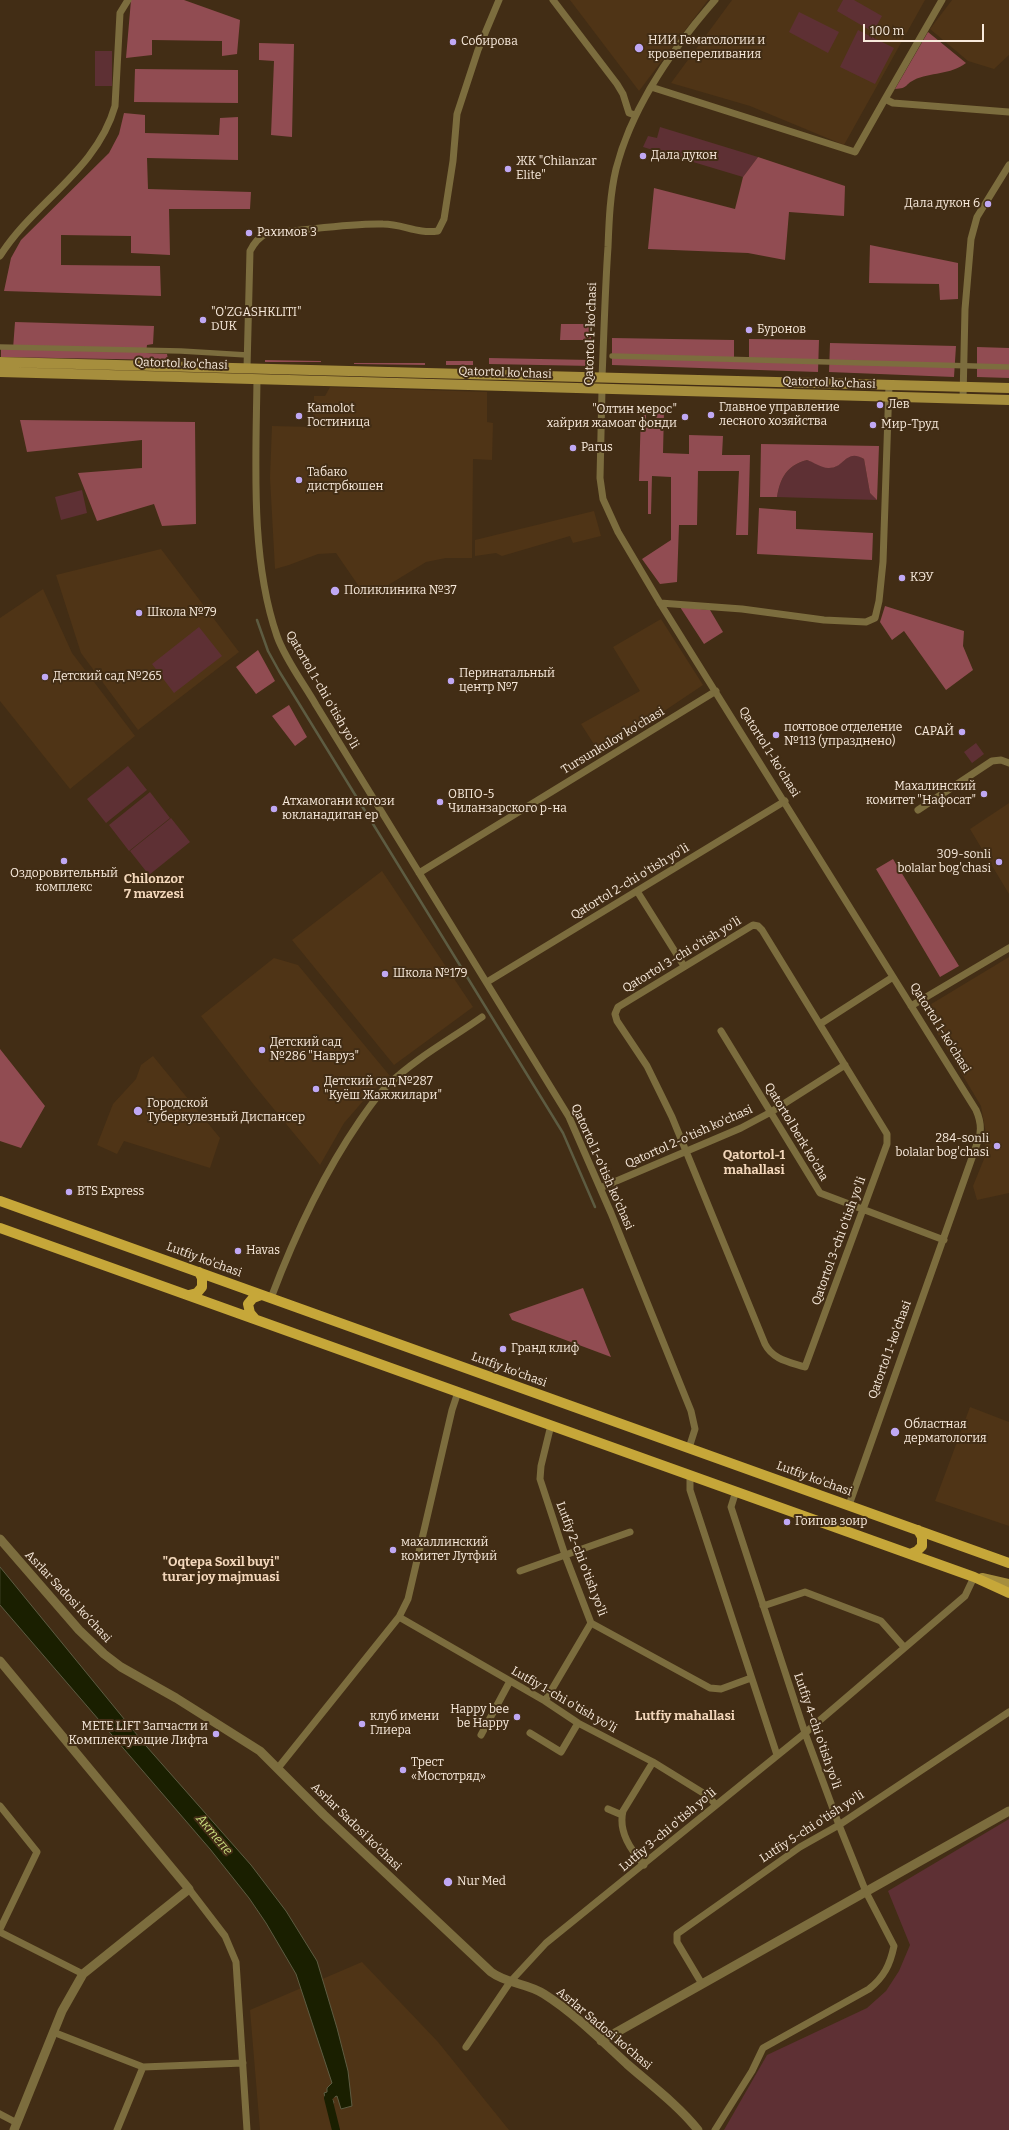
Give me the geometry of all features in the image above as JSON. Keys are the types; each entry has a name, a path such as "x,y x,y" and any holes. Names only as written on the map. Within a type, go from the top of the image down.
{"main road":[{"name":"Qatortol ko'chasi","path":"0,362 1009,388"},
{"path":"252,368 252,379"},
{"name":"Qatortol ko'chasi","path":"0,372 963,400 1009,400"},
{"path":"482,374 482,386"},
{"name":"Qatortol 1-ko'chasi","path":"602,377 602,389"},
{"name":"Lutfiy ko'chasi","path":"0,1201 1009,1563"},
{"path":"0,1228 910,1554 974,1576 1009,1584"},
{"path":"189,1295 197,1293 202,1287 202,1278 199,1272"},
{"path":"255,1319 250,1313 248,1304 253,1298 261,1294"},
{"path":"910,1554 917,1551 922,1546 922,1537 918,1530"},
{"path":"974,1576 1009,1593"}],"street":[{"path":"0,256 13,236 82,166 92,152 112,116 115,106 120,13 128,0"},
{"path":"252,368 247,355 250,251 262,236 267,233 350,225 385,224 424,233 438,232 444,219 453,161 457,114 478,50 499,0"},
{"path":"554,0 617,84 623,94 628,113 636,115"},
{"name":"Qatortol 1-ko'chasi","path":"602,377 607,256 612,192 616,167 636,115 651,87 675,50 715,0"},
{"path":"651,87 855,152 942,0"},
{"path":"885,99 893,103 1009,112"},
{"path":"963,400 969,258 974,228 977,217 1009,165"},
{"path":"0,347 181,351 247,355"},
{"path":"612,356 1009,366"},
{"name":"Qatortol 1-chi o'tish yo'li","path":"252,379 259,549 264,588 277,638 419,873"},
{"path":"660,602 736,608 824,620 866,622 874,619 877,615 883,562 889,385"},
{"name":"Qatortol 1-ko'chasi","path":"602,389 600,473 603,499 616,527 660,602 976,1110 980,1125 979,1138 944,1240 849,1505"},
{"name":"Tursunkulov ko'chasi","path":"419,873 716,691"},
{"path":"918,810 992,761 1001,760 1009,763"},
{"name":"Qatortol 2-chi o'tish yo'li","path":"487,982 784,801"},
{"name":"Qatortol 1-o'tish ko'chasi","path":"419,873 570,1117 691,1410 695,1429 689,1448"},
{"path":"637,891 684,966"},
{"name":"Qatortol 3-chi o'tish yo'li","path":"757,925 764,932 820,1024 887,1134 887,1144 805,1368 777,1358 765,1344 687,1152 657,1085 617,1021 615,1014 618,1007 745,928 757,925"},
{"path":"911,1006 1009,948"},
{"path":"820,1024 893,977"},
{"path":"271,1298 291,1246 318,1193 342,1147 372,1104 397,1077 482,1017"},
{"name":"Qatortol berk ko'cha","path":"721,1031 820,1193 944,1240"},
{"name":"Qatortol 2-o'tish ko'chasi","path":"600,1188 736,1131 771,1112 845,1065"},
{"path":"278,1768 399,1617 408,1599 452,1410 458,1392"},
{"name":"Lutfiy 2-chi o'tish yo'li","path":"551,1425 541,1466 540,1479 565,1555 591,1623 710,1688 721,1689 751,1678"},
{"path":"690,1475 690,1490 777,1755"},
{"name":"Lutfiy 4-chi o'tish yo'li","path":"715,2130 752,2072 763,2048 869,1989 879,1981 885,1973 894,1946 866,1892 839,1825 805,1733 731,1507 736,1491"},
{"path":"520,1571 630,1532"},
{"name":"Asrlar Sadosi ko‘chasi","path":"0,1539 75,1625 104,1654 121,1667 252,1746 278,1768 324,1815 491,1972 510,1982 541,1992 602,2040 681,2111 698,2130"},
{"name":"Lutfiy 3-chi o'tish yo'li","path":"466,2047 510,1982 546,1943 805,1733 965,1596 974,1576"},
{"path":"763,1606 805,1592 881,1621 904,1647"},
{"name":"Lutfiy 1-chi o'tish yo'li","path":"399,1617 545,1701 578,1723 653,1762 708,1796 716,1805"},
{"path":"545,1701 591,1623"},
{"path":"0,1661 222,1931 235,1956 239,1984 247,2130"},
{"path":"481,1735 510,1681"},
{"name":"Lutfiy 5-chi o'tish yo'li","path":"702,1984 678,1942 677,1934 800,1847 839,1825 1009,1712"},
{"path":"530,1733 561,1752 578,1723"},
{"path":"644,1865 635,1854 625,1837 622,1814 653,1762"},
{"path":"0,1806 37,1852 0,1930 84,1974"},
{"path":"608,1808 622,1814"},
{"path":"602,2040 1009,1811"},
{"path":"0,2114 15,2126 53,2032 72,1992 84,1974 189,1889"},
{"path":"53,2032 143,2067 243,2063"},
{"path":"117,2130 143,2067"}],"shaded area":[{"path":"131,0 184,0 240,20 237,54 222,56 222,41 152,40 152,55 126,58"},
{"name":"НИИ Гематологии и кровепереливания","path":"570,0 708,0 639,91"},
{"path":"732,0 925,0 844,145 750,106 671,83"},
{"path":"843,0 854,0 882,16 873,32 837,11"},
{"path":"952,0 1009,0 1009,55 994,69 968,61 930,29"},
{"path":"799,12 839,32 828,53 789,32"},
{"path":"858,30 894,48 875,84 840,67"},
{"path":"928,32 966,63 954,70 920,77 905,87 895,89"},
{"path":"259,43 294,44 292,137 271,135 274,61 259,60"},
{"path":"95,51 112,51 112,86 95,86"},
{"path":"135,69 238,70 238,103 134,102"},
{"path":"124,113 145,115 145,133 219,135 220,118 238,117 238,160 147,158 148,189 251,192 250,209 169,209 170,255 131,253 131,236 61,235 61,265 160,266 161,296 4,291 11,258 21,240 109,153 119,134"},
{"path":"660,127 758,157 743,177 643,147 648,136 657,138"},
{"path":"758,157 845,186 844,216 789,212 785,260 748,253 648,249 654,188 735,209 743,177"},
{"path":"870,245 958,263 958,299 940,300 939,284 869,283"},
{"path":"15,322 154,326 153,344 147,345 146,353 167,354 168,360 1,357 1,349 13,349"},
{"path":"561,324 591,324 591,340 560,340"},
{"path":"612,338 734,340 734,362 749,362 749,339 819,340 818,372 612,365"},
{"path":"830,343 956,346 954,377 829,372"},
{"path":"977,347 1009,348 1009,378 977,377"},
{"path":"489,358 591,360 592,366 489,364"},
{"path":"265,360 321,361 321,362 265,362"},
{"path":"446,361 473,361 473,365 446,365"},
{"path":"425,363 425,365 354,364"},
{"path":"330,387 487,392 487,422 493,423 492,460 473,459 472,558 446,558 426,562 367,598 336,553 318,554 275,569 270,478 272,426 313,427 314,396 325,396"},
{"path":"641,410 646,410 646,424 655,424 656,411 664,411 663,453 689,454 689,435 723,436 722,455 750,455 748,535 736,535 739,471 698,471 697,525 679,525 677,582 660,584 642,559 671,540 671,477 652,476 651,514 648,514 648,481 639,481"},
{"path":"20,420 195,422 196,524 162,526 154,504 97,521 78,473 142,468 142,440 27,452"},
{"path":"761,444 879,446 877,500 870,493 864,459 858,456 849,457 838,465 828,468 807,460 800,462 794,465 786,473 780,484 777,497 760,497"},
{"path":"850,455 857,455 864,459 870,493 877,500 777,497 783,478 794,465 807,460 829,468 838,465"},
{"path":"82,490 87,513 61,520 55,497"},
{"path":"759,508 796,511 796,529 873,533 872,560 757,554"},
{"path":"594,511 601,536 573,543 570,536 502,556 496,553 475,556 475,540"},
{"name":"Школа №79","path":"161,549 239,652 138,730 81,653 56,575"},
{"name":"Детский сад №265","path":"43,589 72,653 135,736 70,789 0,701 0,618"},
{"path":"885,606 964,631 963,646 973,670 946,690 904,631 892,640 880,622"},
{"path":"680,607 710,610 723,632 704,644"},
{"path":"661,619 703,685 621,740 599,752 581,724 640,691 613,647"},
{"path":"199,627 222,656 174,693 152,664"},
{"path":"258,650 275,681 256,694 236,667"},
{"path":"289,705 307,737 295,746 272,716"},
{"path":"976,743 984,754 972,763 964,752"},
{"path":"128,766 147,790 106,823 87,799"},
{"path":"150,792 170,818 129,851 109,825"},
{"name":"309-sonli bolalar bog'chasi","path":"1009,803 1009,894 970,829"},
{"path":"171,818 190,842 149,875 130,851"},
{"path":"893,859 959,966 940,977 876,869"},
{"name":"Школа №179","path":"382,871 473,1007 394,1065 292,940"},
{"path":"1009,957 1009,1193 977,1200 973,1186 984,1159 986,1134 981,1106 923,1009"},
{"path":"274,958 298,965 390,1076 370,1093 344,1123 320,1165 254,1085 201,1016"},
{"path":"0,1049 45,1106 21,1148 0,1141"},
{"path":"153,1056 220,1138 210,1168 124,1141 117,1154 97,1145 113,1104 136,1079 141,1065"},
{"path":"583,1288 611,1357 512,1320 509,1314"},
{"path":"970,1407 1009,1422 1009,1526 935,1501"},
{"path":"1009,1819 1009,2130 724,2130 767,2055 867,2008 886,1991 899,1971 910,1945 888,1891"},
{"path":"362,1962 438,2042 509,2130 260,2130 250,2010"}],"water":[{"path":"0,1567 147,1747 251,1865 286,1911 317,1961 348,2071 352,2106 341,2109 337,2096 332,2098 334,2103 327,2105 324,2093 327,2092 327,2088 332,2083 296,1974 266,1923 249,1898 210,1849 0,1605"}],"waterway":[{"path":"257,620 268,651 279,671 563,1133 595,1207"},
{"name":"Актепе","path":"331,2095 328,2098 336,2130"}],"place":[{"name":"Собирова","path":"453,42"},
{"name":"НИИ Гематологии и кровепереливания","path":"639,48"},
{"name":"Дала дукон","path":"643,156"},
{"name":"ЖК \"Chilanzar Elite\"","path":"508,169"},
{"name":"Дала дукон 6","path":"988,204"},
{"name":"Рахимов 3","path":"249,233"},
{"name":"\"O'ZGASHKLITI\" DUK","path":"203,320"},
{"name":"Буронов","path":"749,330"},
{"name":"Лев","path":"880,405"},
{"name":"Главное управление лесного хозяйства","path":"711,415"},
{"name":"Kamolot Гостиница","path":"299,416"},
{"name":"\"Олтин мерос\" хайрия жамоат фонди","path":"685,417"},
{"name":"Мир-Труд","path":"873,425"},
{"name":"Parus","path":"573,448"},
{"name":"Табако дистрбюшен","path":"299,480"},
{"name":"КЭУ","path":"902,578"},
{"name":"Поликлиника №37","path":"335,591"},
{"name":"Школа №79","path":"139,613"},
{"name":"Детский сад №265","path":"45,677"},
{"name":"Перинатальный центр №7","path":"451,681"},
{"name":"САРАЙ","path":"962,732"},
{"name":"почтовое отделение №113 (упразднено)","path":"776,735"},
{"name":"Махалинский комитет \"Нафосат\"","path":"984,794"},
{"name":"ОВПО-5 Чиланзарского р-на","path":"440,802"},
{"name":"Атхамогани когози юкланадиган ер","path":"274,809"},
{"name":"Оздоровительный комплекс","path":"64,861"},
{"name":"309-sonli bolalar bog'chasi","path":"999,862"},
{"name":"Школа №179","path":"385,974"},
{"name":"Детский сад №286 \"Навруз\"","path":"262,1050"},
{"name":"Детский сад №287 \"Куёш Жажжилари\"","path":"316,1089"},
{"name":"Городской Туберкулезный Диспансер","path":"138,1111"},
{"name":"284-sonli bolalar bog'chasi","path":"997,1146"},
{"name":"BTS Express","path":"69,1192"},
{"name":"Havas","path":"238,1251"},
{"name":"Гранд клиф","path":"503,1349"},
{"name":"Областная дерматология","path":"895,1432"},
{"name":"Гоипов зоир","path":"787,1522"},
{"name":"махаллинский комитет Лутфий","path":"393,1550"},
{"name":"Happy bee be Happy","path":"517,1717"},
{"name":"клуб имени Глиера","path":"362,1724"},
{"name":"METE LIFT Запчасти и Комплектующие Лифта","path":"216,1734"},
{"name":"Трест «Мостотряд»","path":"403,1770"},
{"name":"Nur Med","path":"448,1882"}],"district":[{"name":"Chilonzor 7 mavzesi","path":"154,886"},
{"name":"Qatortol-1 mahallasi","path":"754,1162"},
{"name":"\"Oqtepa Soxil buyi\" turar joy majmuasi","path":"221,1570"},
{"name":"Lutfiy mahallasi","path":"685,1716"}]}
